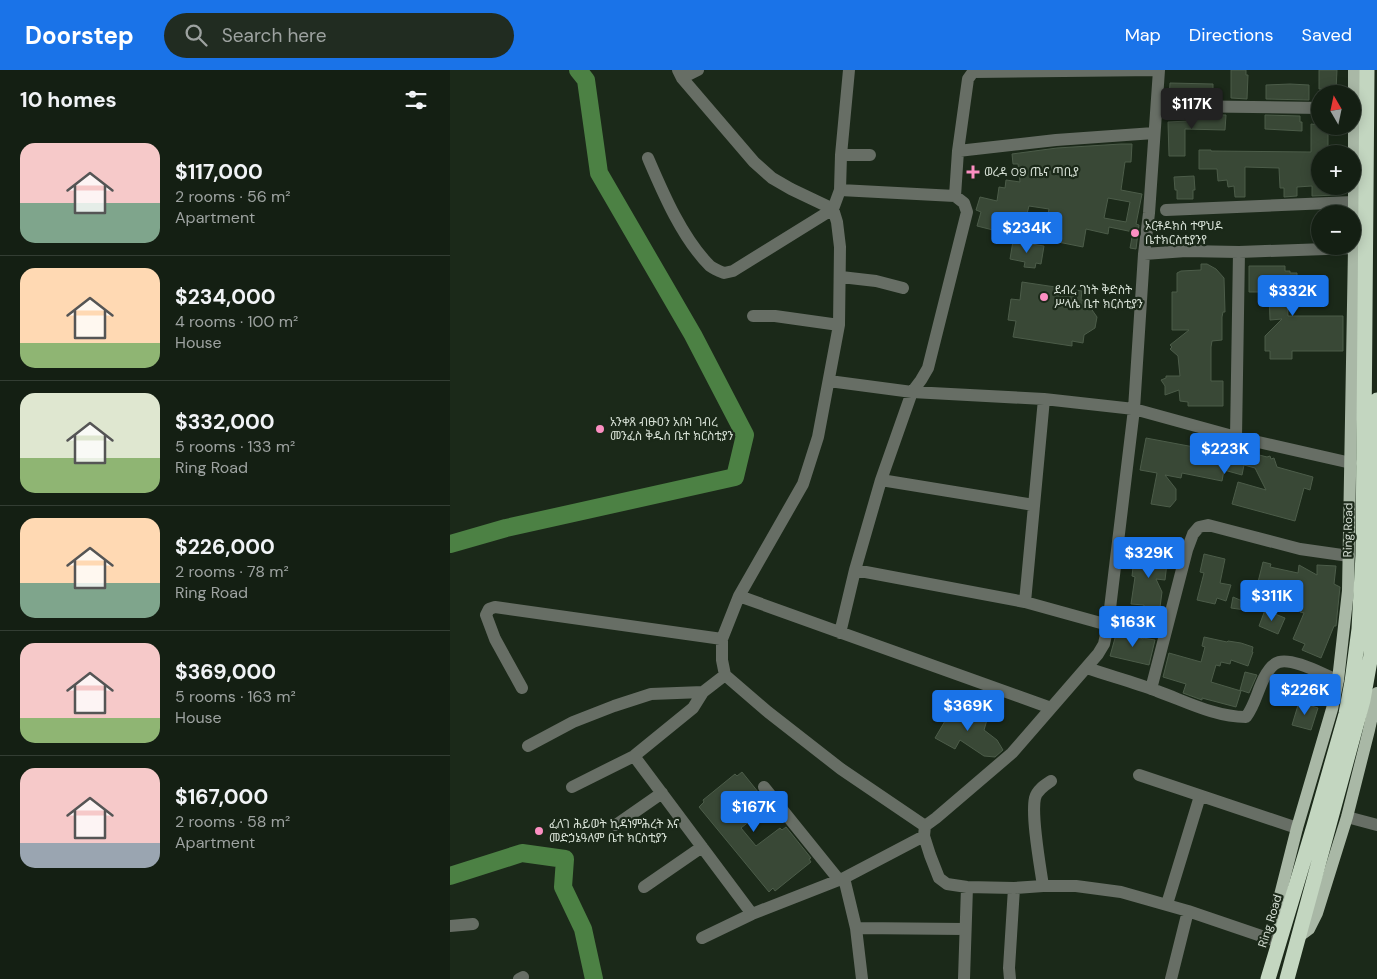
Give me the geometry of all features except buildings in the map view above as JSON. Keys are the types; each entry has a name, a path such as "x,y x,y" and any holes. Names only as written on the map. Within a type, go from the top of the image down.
{"highway":[{"name":"Ring Road","path":"1268,979 1346,714 1359,629 1363,555 1367,70"},
{"path":"1287,979 1363,700 1371,655 1377,507 1377,400"},
{"path":"1257,979 1279,941"}],"main road":[{"path":"1354,70 1354,85"},
{"path":"1353,135 1353,205"},
{"path":"1279,941 1276,911 1297,828 1314,776 1332,709 1338,680 1348,591 1354,255"},
{"path":"1297,938 1309,929 1317,913 1347,817 1370,730 1377,693"}],"street":[{"path":"698,70 680,74 754,162 772,178 833,209 838,222 840,247 839,325 818,436 803,484 739,596 722,639 722,660 725,675 768,712 924,831 939,878 947,884 967,887 1014,888 1076,886 1121,892 1188,910 1279,941"},
{"path":"648,158 682,228 711,267 724,273 733,271 833,209 840,190 841,155 849,70"},
{"path":"702,938 752,914 841,879 924,831 936,818 1012,753 1087,668 1104,644 1108,625 1134,409 1159,70 973,72 968,79 958,150 955,196"},
{"path":"1173,106 1311,108"},
{"path":"958,150 1154,132"},
{"path":"841,155 870,155"},
{"path":"840,190 955,196 964,204 967,212 928,368 912,392 880,480 840,633"},
{"path":"1166,210 1353,202"},
{"path":"1144,254 1186,251 1239,252 1311,249"},
{"path":"1236,437 1239,252"},
{"path":"841,277 903,288"},
{"path":"753,316 775,316 839,325"},
{"path":"829,381 912,392 1044,399 1134,409 1236,437 1351,463"},
{"path":"1025,602 1044,399"},
{"path":"880,480 1034,505"},
{"path":"1151,689 1187,550 1193,534 1199,527 1208,525 1300,549 1349,556"},
{"path":"855,570 1025,602 1108,625"},
{"path":"739,596 1051,708"},
{"path":"522,688 495,639 486,615 489,609 495,607 722,639"},
{"path":"1087,668 1215,712 1235,717 1246,717 1252,708 1264,677 1270,667 1279,662 1291,661 1338,680"},
{"path":"572,787 634,756 693,708 703,692 725,675"},
{"path":"528,746 574,722 651,694 703,692"},
{"path":"634,756 752,914"},
{"path":"1139,775 1297,828"},
{"path":"1043,886 1034,812 1036,797 1042,787 1051,781"},
{"path":"764,787 841,879 856,928 862,979"},
{"path":"616,825 662,793"},
{"path":"1167,904 1200,796"},
{"path":"1347,817 1377,825"},
{"path":"644,887 702,847"},
{"path":"964,979 964,929 967,887"},
{"path":"1010,979 1014,888"},
{"path":"1170,979 1188,910"},
{"path":"450,926 473,924"},
{"path":"856,928 964,929"}],"waterway":[{"path":"450,544 506,528 735,477 745,435 693,335 599,173 586,80 578,70"},
{"path":"450,876 522,853 565,859 563,887 583,929 594,979"}],"place":[{"name":"ወረዳ 09 ጤና ጣቢያ","path":"973,172"},
{"name":"ኦርቶዶክስ ተዋህዶ ቤተክርስቲያንየ","path":"1135,233"},
{"name":"ደብረ ገነት ቅድስት ሥላሴ ቤተ ክርስቲያን","path":"1044,297"},
{"name":"አንቀጸ ብፁዐን አቡነ ገብረ መንፈስ ቅዱስ ቤተ ክርስቲያን","path":"600,429"},
{"name":"ፈለገ ሕይወት ኪዳነምሕረት እና መድኃኔዓለም ቤተ ክርስቲያን","path":"539,831"}]}
